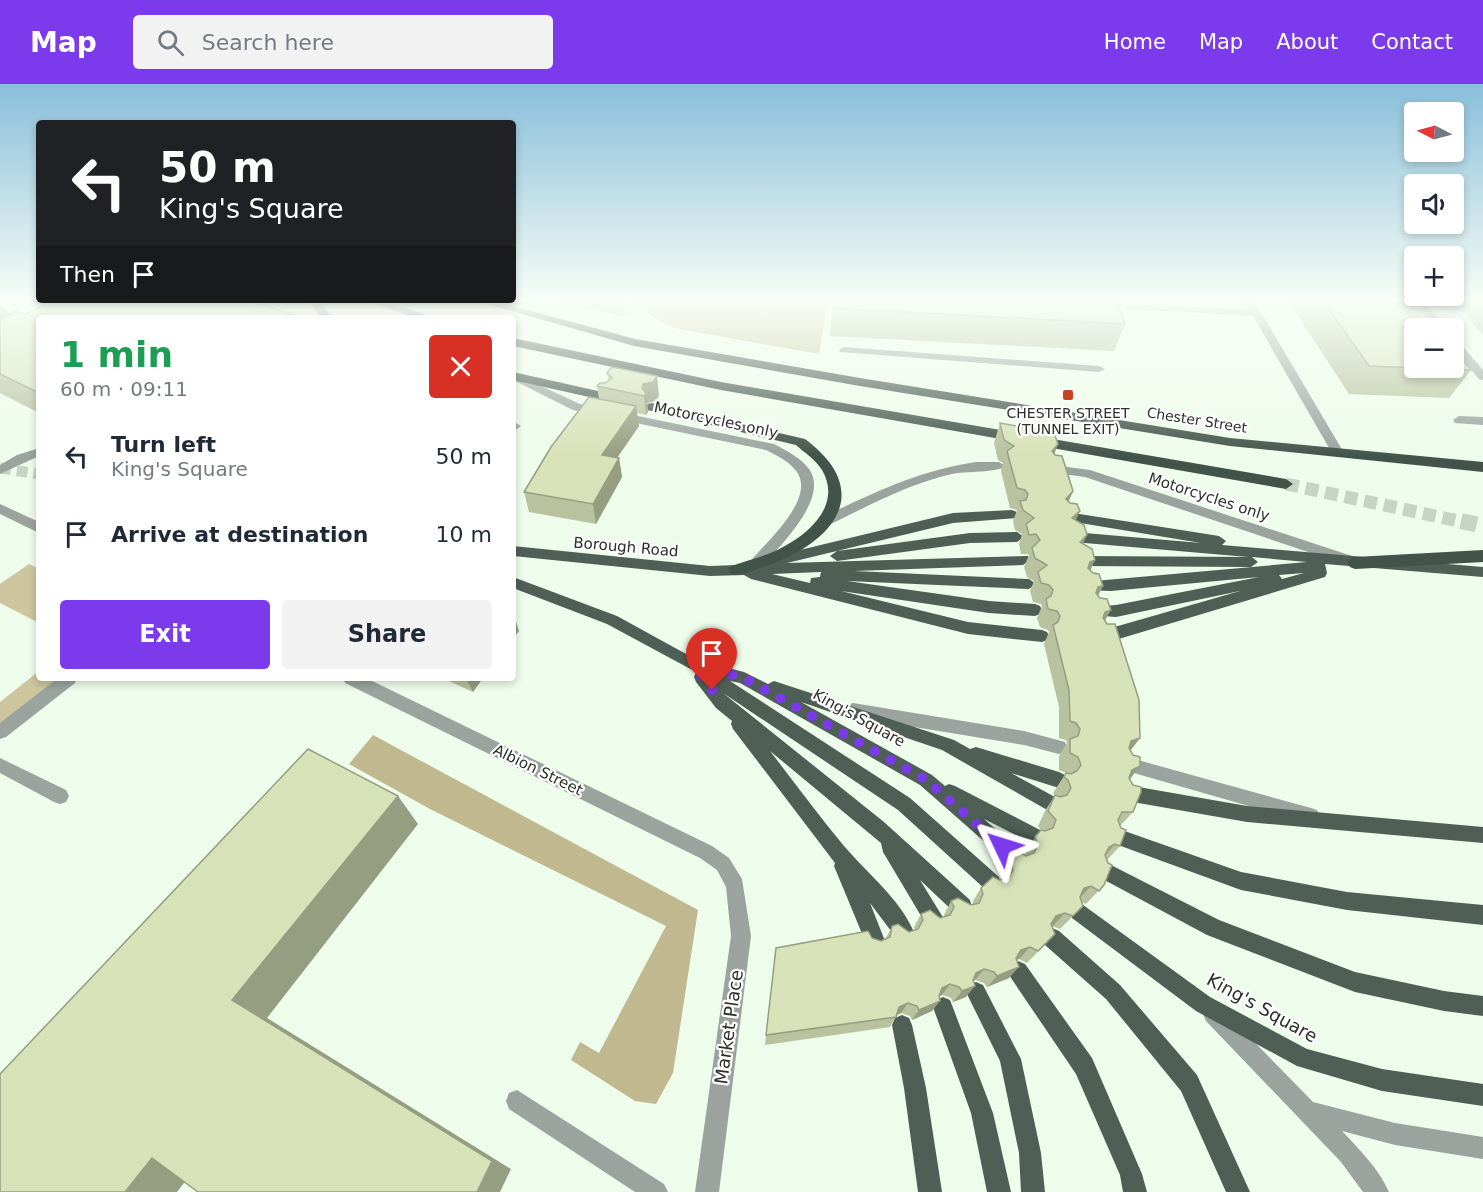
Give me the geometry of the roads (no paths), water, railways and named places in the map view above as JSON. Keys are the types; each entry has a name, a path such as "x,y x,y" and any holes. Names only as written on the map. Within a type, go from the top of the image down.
{"highway":[{"path":"568,354 721,386 1286,484"},
{"name":"Chester Street","path":"700,354 1230,442 1483,467"},
{"path":"516,377 607,397"},
{"path":"652,407 800,442 818,453 828,466 835,481 836,498 830,514 815,534 789,550 736,570"},
{"path":"1355,563 1483,556"}],"main road":[{"path":"736,570 953,518 1012,515"},
{"path":"1067,518 1355,563"},
{"path":"736,570 970,538 1017,537"},
{"path":"1073,537 1355,563 1483,572"},
{"name":"Borough Road","path":"516,551 645,566 736,570"},
{"path":"736,570 853,564 1023,560"},
{"path":"1080,561 1355,563"},
{"path":"1088,586 1111,586 1355,563"},
{"path":"1095,611 1116,611 1355,563"},
{"path":"1102,636 1355,563"},
{"path":"736,570 1029,584"},
{"path":"736,570 989,607 1035,610"},
{"path":"736,570 937,621 989,631 1042,636"},
{"name":"King's Square","path":"516,583 612,620 693,665 744,678 926,780 1017,859"},
{"path":"693,665 904,804 992,883"},
{"name":"King's Square","path":"693,665 722,703 878,828 963,907"},
{"path":"744,678 844,709 948,746 1059,780"},
{"path":"722,703 837,851 888,909 904,932"},
{"path":"948,746 1048,803"},
{"path":"926,780 1034,836"},
{"path":"1127,793 1247,814 1483,835"},
{"path":"878,828 934,919"},
{"path":"1116,836 1241,880 1347,901 1483,915"},
{"path":"837,851 866,915 875,941"},
{"path":"1103,870 1214,928 1355,982 1444,1001 1483,1006"},
{"name":"King's Square","path":"1079,911 1203,1004 1304,1059 1382,1080 1483,1095"},
{"path":"1052,938 1113,992 1189,1083 1238,1192"},
{"path":"1018,971 1084,1066 1131,1174 1135,1192"},
{"path":"976,992 1010,1059 1030,1153 1033,1192"},
{"path":"943,1006 982,1113 999,1192"},
{"path":"902,1025 915,1088 930,1192"}],"street":[{"path":"894,354 1099,369"},
{"path":"1279,354 1338,453"},
{"path":"1464,355 1483,377"},
{"name":"Motorcycles only","path":"516,377 577,407 770,447 793,459 806,476 809,488 807,500 758,562"},
{"path":"1459,420 1483,421"},
{"path":"0,470 21,458 36,453"},
{"path":"824,522 884,494 947,471 970,466 999,466"},
{"name":"Motorcycles only","path":"1052,469 1086,473 1355,563"},
{"path":"0,509 36,527"},
{"path":"0,732 65,681"},
{"name":"Albion Street","path":"357,681 706,852 723,864"},
{"path":"844,709 1024,738 1059,747"},
{"path":"1127,764 1334,822"},
{"path":"0,765 60,796"},
{"name":"Market Place","path":"707,1192 741,936 735,885 723,864"},
{"path":"1203,1004 1349,1154 1377,1192"},
{"path":"517,1101 656,1192"},
{"path":"1304,1110 1395,1134 1483,1148"}],"tunnel":[{"path":"0,468 36,474"},
{"path":"1286,484 1468,523"},
{"path":"1461,521 1483,526"}],"place":[{"name":"CHESTER STREET (TUNNEL EXIT)","path":"1068,395"}]}
